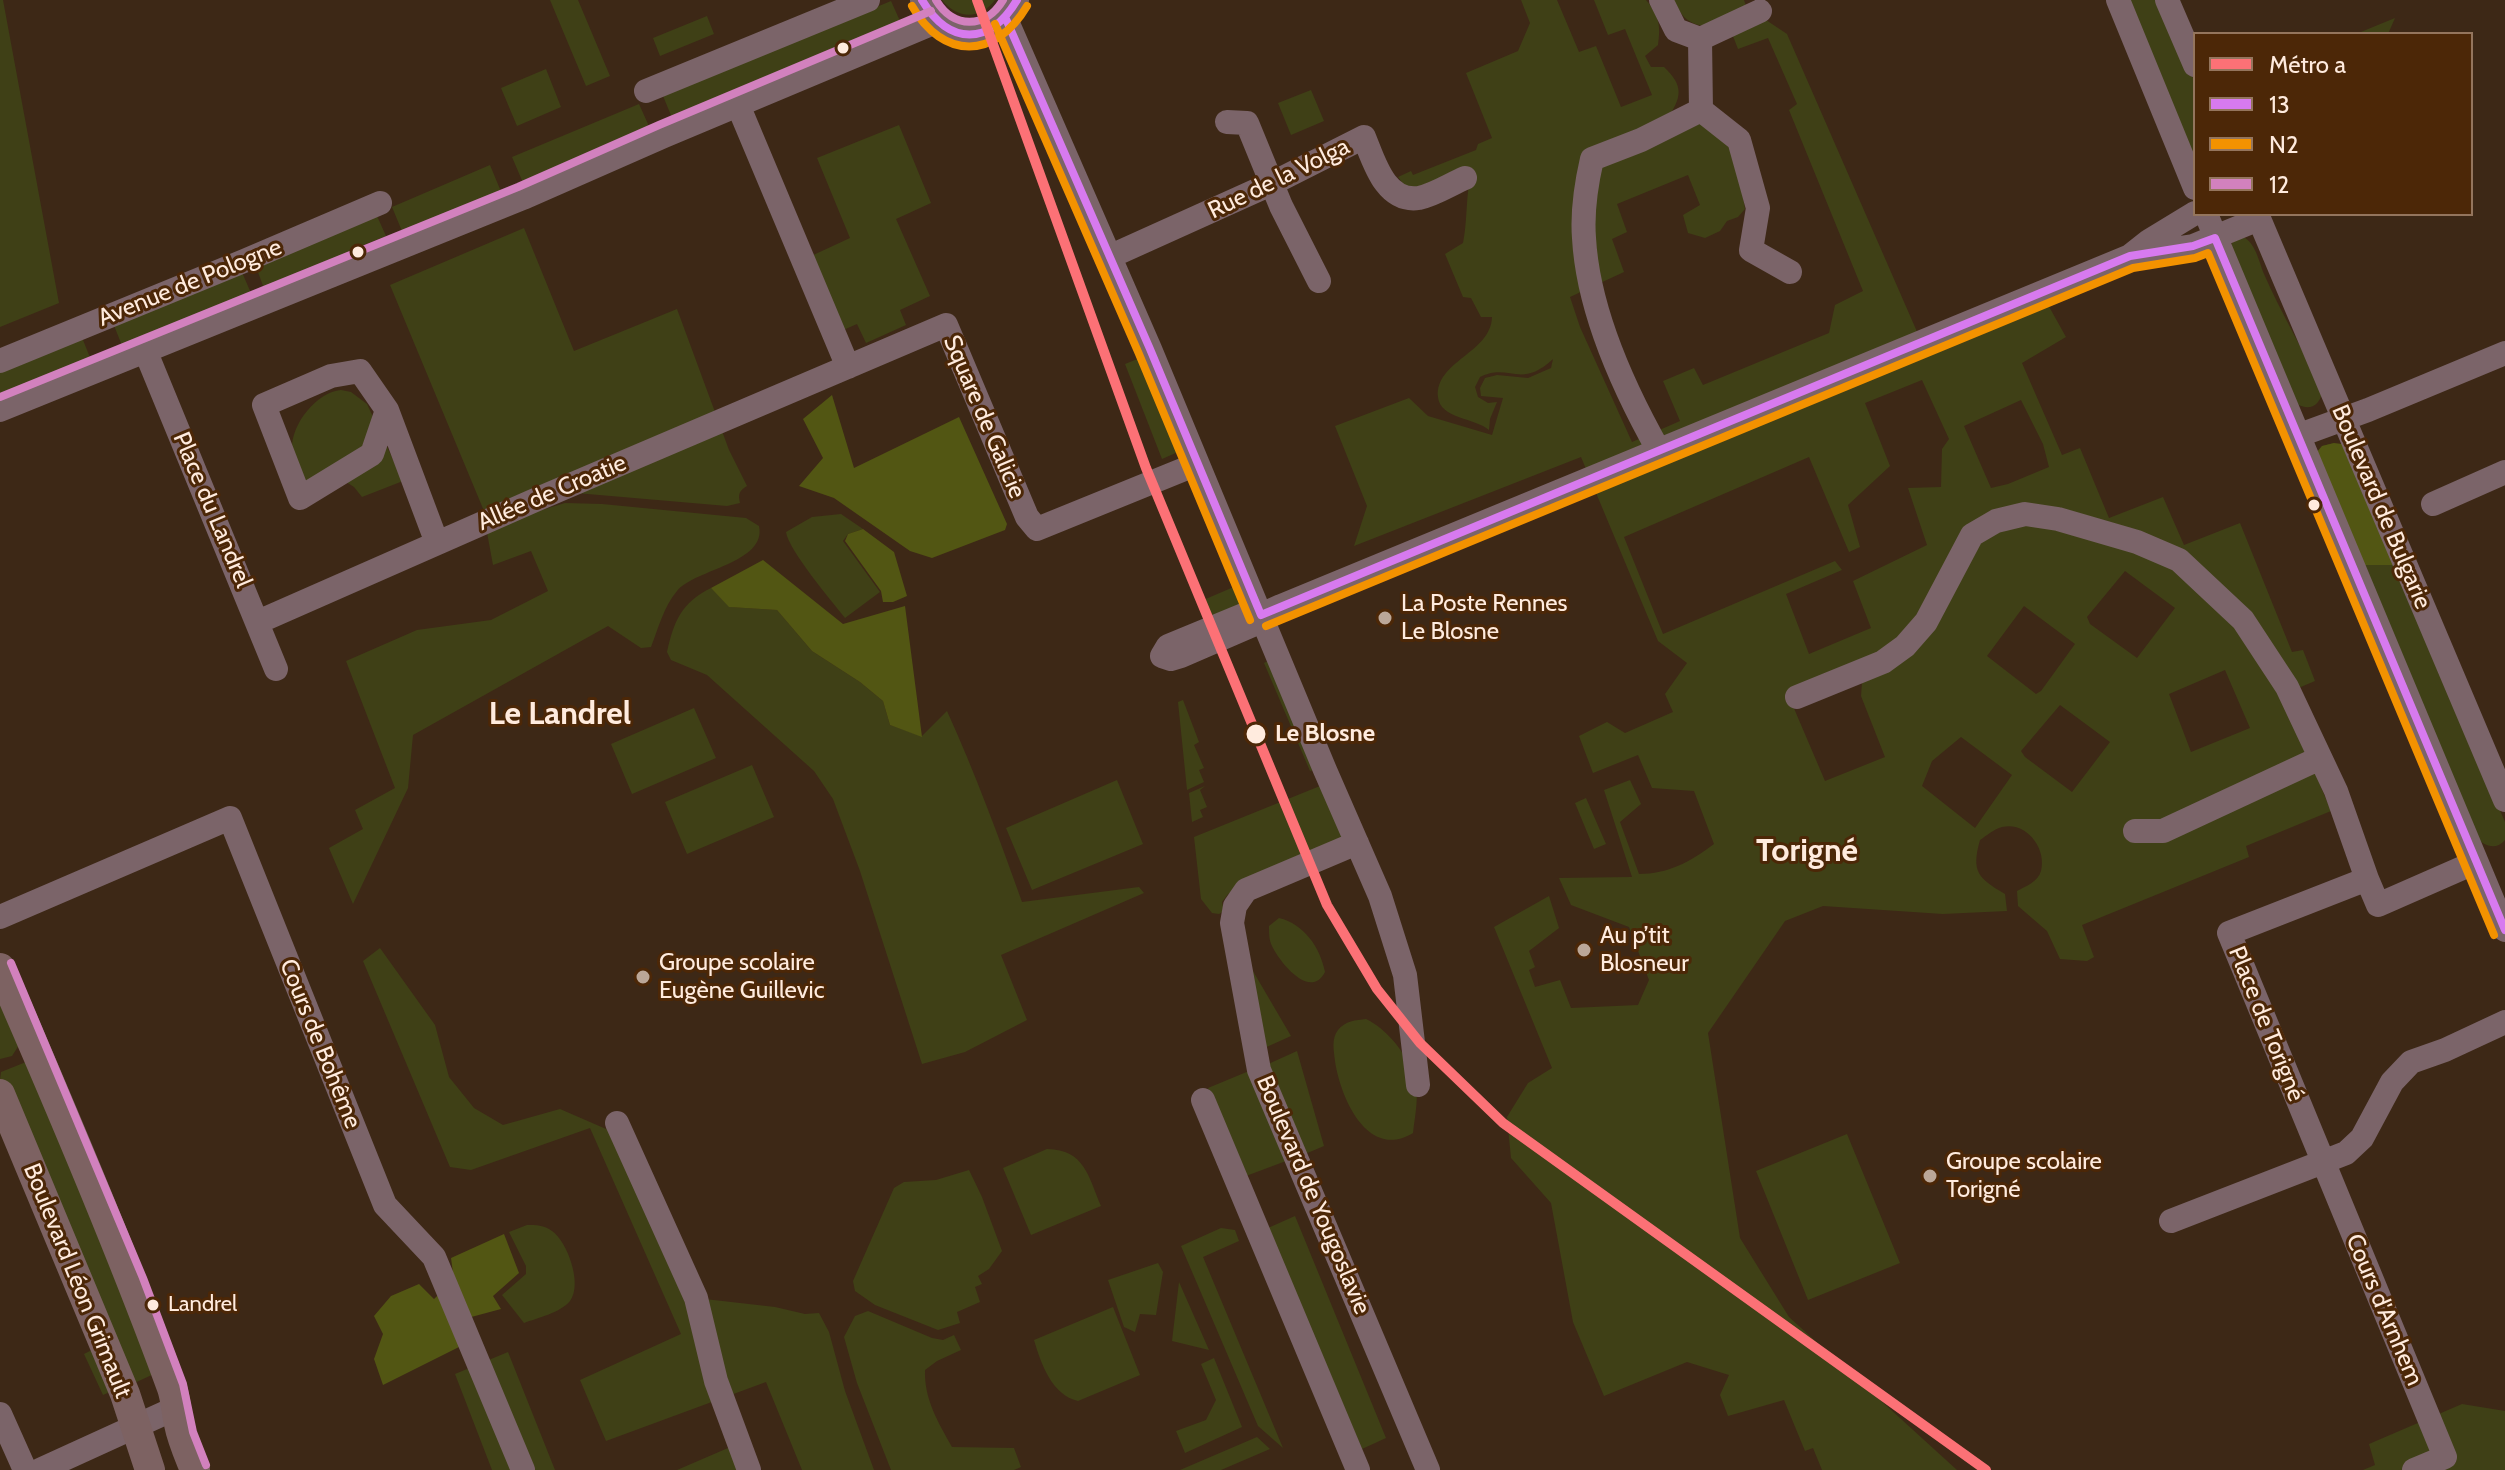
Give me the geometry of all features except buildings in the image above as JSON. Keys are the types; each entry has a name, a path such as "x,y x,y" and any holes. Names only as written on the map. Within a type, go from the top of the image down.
{"main road":[{"name":"Boulevard Léon Grimault","path":"0,968 112,1236 178,1407 182,1439 195,1470"},
{"name":"Boulevard Léon Grimault","path":"0,1094 125,1394 150,1470"}],"street":[{"path":"646,91 868,0"},
{"path":"922,0 936,22 962,35 987,32 1012,10 1109,257 1380,896 1405,975 1418,1085"},
{"path":"1661,0 1676,30 1700,39 1760,11"},
{"path":"2118,0 2193,183"},
{"path":"2167,0 2193,60"},
{"name":"Avenue de Pologne","path":"0,410 523,198 936,22"},
{"path":"1700,39 1701,110"},
{"path":"738,105 848,367"},
{"path":"1659,451 1630,400 1604,329 1588,275 1584,212 1592,159 1641,140 1701,110"},
{"path":"1701,110 1739,140 1758,208 1751,250 1790,272"},
{"path":"1227,122 1247,123 1281,206 1319,281"},
{"name":"Rue de la Volga","path":"1109,257 1273,183 1364,137 1379,174 1392,191 1406,198 1421,198 1465,178"},
{"name":"Avenue de Pologne","path":"0,361 380,203"},
{"path":"2130,256 2193,214"},
{"name":"Boulevard de Bulgarie","path":"2207,216 2505,930"},
{"path":"1261,615 2130,256 2193,246 2258,216"},
{"name":"Boulevard de Bulgarie","path":"2258,216 2505,800"},
{"name":"Square de Galicie","path":"848,367 946,325 1027,517 1037,529 1197,464"},
{"name":"Place du Landrel","path":"145,350 276,669"},
{"path":"2297,436 2505,353"},
{"name":"Allée de Croatie","path":"258,622 848,367"},
{"path":"387,410 372,454 300,498 264,405 331,376 360,371 387,410 437,543"},
{"path":"2433,504 2505,472"},
{"path":"1797,697 1883,662 1905,646 1926,622 1972,535 1996,521 2025,514 2058,519 2137,542 2179,560 2243,620 2287,687 2336,791 2378,905 2476,862"},
{"path":"2135,831 2163,831 2320,758"},
{"name":"Cours de Bohême","path":"0,917 230,818 385,1205 434,1257 523,1470"},
{"name":"Boulevard de Yougoslavie","path":"1357,843 1246,890 1235,906 1234,934 1259,1070 1428,1470"},
{"name":"Place de Torigné","path":"2323,1162 2229,933 2367,879"},
{"path":"2171,1221 2346,1153 2362,1138 2392,1082 2411,1062 2505,1022"},
{"path":"1203,1100 1358,1470"},
{"path":"617,1123 696,1298 716,1381 749,1470"},
{"name":"Cours d'Arnhem","path":"2323,1162 2445,1457 2414,1470"},
{"path":"40,1470 178,1407"},
{"path":"0,1414 25,1470"}],"shaded area":[{"path":"0,0 3,0 59,303 0,327"},
{"path":"550,0 578,0 610,76 586,86"},
{"path":"942,0 995,0 982,11 968,15 954,11"},
{"path":"1521,0 1557,0 1579,52 1596,46 1621,107 1652,95 1625,29 1608,35 1594,0 1646,0 1654,11 1659,32 1658,45 1645,56 1651,67 1664,67 1678,86 1676,104 1667,119 1698,122 1716,128 1730,143 1738,164 1745,209 1738,217 1727,221 1720,231 1705,238 1688,233 1683,215 1700,205 1688,175 1617,204 1627,232 1612,239 1624,272 1570,297 1580,327 1632,442 1680,421 1663,381 1694,368 1703,385 1829,333 1835,305 1863,291 1789,110 1797,104 1768,38 1738,49 1731,31 1760,16 1787,34 1925,350 2047,303 2066,337 2022,363 2062,455 2080,448 2109,518 2163,497 2184,545 2240,523 2292,652 2303,650 2315,681 2296,689 2289,711 2331,811 2246,846 2249,857 2082,925 2094,957 2087,961 2060,959 2047,931 2018,906 2017,891 2039,875 2041,854 2038,845 2026,832 2011,826 2002,827 1980,840 1976,860 1983,878 2005,894 2007,911 1943,914 1823,906 1785,921 1708,1033 1740,1238 1789,1317 1957,1470 1822,1470 1813,1448 1805,1451 1784,1400 1728,1416 1720,1395 1729,1375 1687,1362 1604,1396 1573,1322 1551,1203 1511,1158 1507,1117 1528,1083 1552,1068 1494,927 1549,896 1559,928 1529,951 1535,967 1529,970 1535,987 1560,980 1571,1008 1638,1005 1649,980 1629,927 1571,905 1559,878 1632,877 1604,790 1630,780 1641,804 1620,822 1639,874 1678,866 1714,844 1694,791 1652,788 1638,755 1593,773 1579,736 1607,722 1625,733 1673,712 1665,694 1687,663 1658,641 1581,457 1354,546 1367,506 1335,426 1409,398 1428,416 1492,435 1503,398 1481,396 1480,388 1485,378 1497,375 1528,378 1551,368 1553,359 1532,373 1499,372 1480,377 1475,387 1478,397 1488,403 1497,402 1489,430 1452,414 1440,404 1439,385 1445,374 1483,340 1492,317 1481,317 1471,298 1463,297 1445,254 1463,243 1469,184 1410,193 1398,177 1411,171 1413,175 1476,150 1478,144 1492,138 1466,73 1518,51 1530,23","holes":["1922,380 1949,439 1942,449 1941,487 1908,488 1927,545 1853,581 1871,628 1809,654 1786,594 1842,570 1835,561 1663,634 1624,537 1809,457 1849,552 1860,547 1848,505 1890,466 1865,403","2021,400 2043,444 2049,467 1991,488 1964,426","2125,571 2175,608 2137,658 2090,624 2087,617","2024,606 2075,644 2036,694 1987,656","2225,670 2250,728 2191,752 2169,694","1862,683 1861,696 1885,757 1825,781 1787,692","2060,705 2110,742 2072,792 2021,751","1961,737 2012,775 1975,828 1922,786 1932,761"]},
{"path":"1673,0 1744,0 1746,6 1705,26 1685,18"},
{"path":"2127,0 2161,0 2193,78 2193,159"},
{"path":"891,1 900,21 828,51 831,59 675,125 663,96"},
{"path":"707,16 714,34 660,56 653,38"},
{"path":"2395,18 2389,32 2361,32"},
{"path":"546,69 561,107 517,126 501,88"},
{"path":"1311,90 1324,121 1291,135 1278,103"},
{"path":"639,104 648,124 644,135 524,185 512,157"},
{"path":"899,125 931,203 896,219 930,296 900,310 906,325 866,343 857,324 841,331 809,257 850,238 817,158"},
{"path":"490,165 502,194 404,236 392,207"},
{"path":"377,216 386,236 351,250 310,275 266,294 255,264"},
{"path":"524,228 574,351 677,309 729,450 747,486 740,493 740,503 727,506 576,493 484,511 390,285"},
{"path":"2243,237 2254,247 2271,289 2322,392 2313,406 2297,404 2231,246 2233,241"},
{"path":"241,270 254,300 125,353 113,323"},
{"path":"81,335 93,365 0,404 0,370"},
{"path":"1140,358 1178,452 1162,459 1125,364"},
{"path":"341,390 351,392 367,404 403,481 362,497 340,478 302,486 292,453 296,430 315,403"},
{"path":"832,395 854,468 959,417 1007,524 1005,530 932,558 910,551 834,498 799,486 823,458 803,419"},
{"path":"2334,443 2350,455 2505,822 2505,840 2498,845 2486,845 2476,837 2317,452 2322,446"},
{"path":"2342,444 2397,565 2360,565 2317,452 2322,446"},
{"path":"565,503 746,518 759,526 759,539 741,557 686,583 677,591 665,611 651,647 641,648 608,626 413,735 408,788 353,904 329,848 363,829 355,810 395,788 346,661 417,630 491,620 548,591 531,551 493,565 486,527"},
{"path":"841,514 863,529 848,534 843,541 880,592 845,618 802,563 786,532 812,517"},
{"path":"863,529 894,552 907,596 893,602 883,602 881,591 845,541 848,534"},
{"path":"763,560 843,624 905,606 922,737 890,725 883,701 812,651 777,610 729,607 711,588"},
{"path":"1236,586 1243,603 1210,622 1201,601"},
{"path":"711,588 730,607 777,610 812,651 883,701 890,725 922,736 947,711 1022,902 1139,887 1144,893 1001,955 1027,1020 965,1052 922,1064 860,871 833,799 814,771 707,675 671,660 667,652 680,614 692,600"},
{"path":"1272,659 1318,769 1310,771 1264,663"},
{"path":"1183,700 1199,742 1194,745 1204,768 1199,770 1204,782 1187,790 1178,702"},
{"path":"694,708 716,758 632,794 611,744"},
{"path":"752,765 774,817 687,854 665,802"},
{"path":"1117,780 1143,844 1032,890 1006,828"},
{"path":"1205,786 1200,790 1207,807 1200,810 1203,817 1192,822 1189,793"},
{"path":"1320,786 1343,831 1339,847 1228,894 1222,902 1224,911 1212,913 1201,899 1194,837"},
{"path":"1586,798 1606,844 1594,849 1575,803"},
{"path":"1279,918 1296,925 1310,938 1325,972 1319,980 1311,982 1296,976 1276,953 1270,941 1269,926"},
{"path":"380,948 435,1025 449,1077 474,1108 503,1125 560,1109 613,1132 696,1298 775,1307 805,1314 819,1313 829,1332 845,1391 874,1470 802,1470 766,1382 606,1441 580,1380 681,1334 590,1128 471,1170 450,1167 363,961"},
{"path":"1250,966 1291,1036 1260,1050"},
{"path":"0,997 19,1045 12,1056 0,1059"},
{"path":"1366,1019 1395,1043 1411,1068 1416,1083 1413,1133 1397,1139 1382,1138 1369,1132 1350,1107 1338,1075 1334,1049 1336,1034 1347,1023"},
{"path":"1297,1051 1324,1146 1305,1154 1266,1065"},
{"path":"26,1062 156,1373 128,1386 0,1080 1,1072"},
{"path":"1249,1071 1286,1161 1246,1176 1208,1088"},
{"path":"1847,1134 1900,1263 1808,1300 1756,1171"},
{"path":"1047,1149 1070,1154 1077,1160 1088,1175 1101,1206 1031,1235 1003,1168"},
{"path":"969,1170 1002,1251 989,1269 978,1276 982,1284 975,1287 980,1302 957,1312 960,1323 938,1330 875,1305 855,1291 853,1281 894,1188 904,1182 936,1180"},
{"path":"1295,1216 1386,1438 1362,1449 1268,1228"},
{"path":"527,1225 546,1228 558,1236 572,1263 575,1284 574,1294 566,1305 524,1323 502,1295 526,1274 526,1266 509,1232"},
{"path":"1221,1228 1235,1230 1239,1241 1203,1257 1283,1448 1258,1426 1181,1246"},
{"path":"504,1234 519,1273 493,1296 501,1309 449,1323 461,1346 383,1385 374,1359 383,1334 374,1316 391,1296 419,1284 434,1299 454,1280 451,1258"},
{"path":"1158,1263 1163,1272 1156,1315 1140,1314 1135,1332 1124,1327 1108,1280"},
{"path":"1179,1282 1209,1350 1172,1341"},
{"path":"1113,1307 1140,1375 1078,1401 1069,1398 1049,1377 1034,1340"},
{"path":"868,1311 932,1338 943,1340 954,1335 961,1350 925,1370 929,1401 937,1419 952,1447 1014,1448 1021,1467 1014,1470 891,1470 857,1383 844,1337 855,1316"},
{"path":"92,1350 112,1391 103,1395 84,1354"},
{"path":"508,1352 555,1470 492,1470 455,1374"},
{"path":"1214,1358 1242,1427 1185,1453 1176,1431 1206,1420 1216,1400 1201,1364"},
{"path":"2462,1404 2505,1411 2505,1470 2363,1470 2375,1465 2369,1444"},
{"path":"1257,1437 1270,1449 1221,1470 1180,1470"},
{"path":"735,1445 746,1470 677,1470"}],"metro line":[{"name":"a","path":"977,0 1146,468 1327,905 1377,989 1420,1043 1503,1123 1986,1470"}],"transit line":[{"name":"13","path":"922,0 944,26 970,34 995,26 1017,0"},
{"name":"12","path":"936,0 951,16 970,22 988,16 1003,0"},
{"name":"N2","path":"912,6 939,36 954,44 969,46 985,44 1000,36 1027,6"},
{"name":"12","path":"0,397 518,187 931,11"},
{"name":"13","path":"1006,19 1150,349 1261,615"},
{"name":"N2","path":"995,24 1139,354 1250,620"},
{"name":"13","path":"1261,615 2130,256 2193,246 2215,238 2505,930"},
{"name":"N2","path":"1266,626 2133,268 2208,253 2494,935"},
{"name":"12","path":"11,963 143,1278 183,1384 193,1432 206,1465"}],"place":[{"name":"La Poste Rennes Le Blosne","path":"1385,618"},
{"name":"Le Blosne","path":"1256,734"},
{"name":"Au p’tit Blosneur","path":"1584,950"},
{"name":"Groupe scolaire Eugène Guillevic","path":"643,977"},
{"name":"Groupe scolaire Torigné","path":"1930,1176"},
{"name":"Landrel","path":"153,1305"}],"district":[{"name":"Le Landrel","path":"560,715"},
{"name":"Torigné","path":"1807,852"}]}
